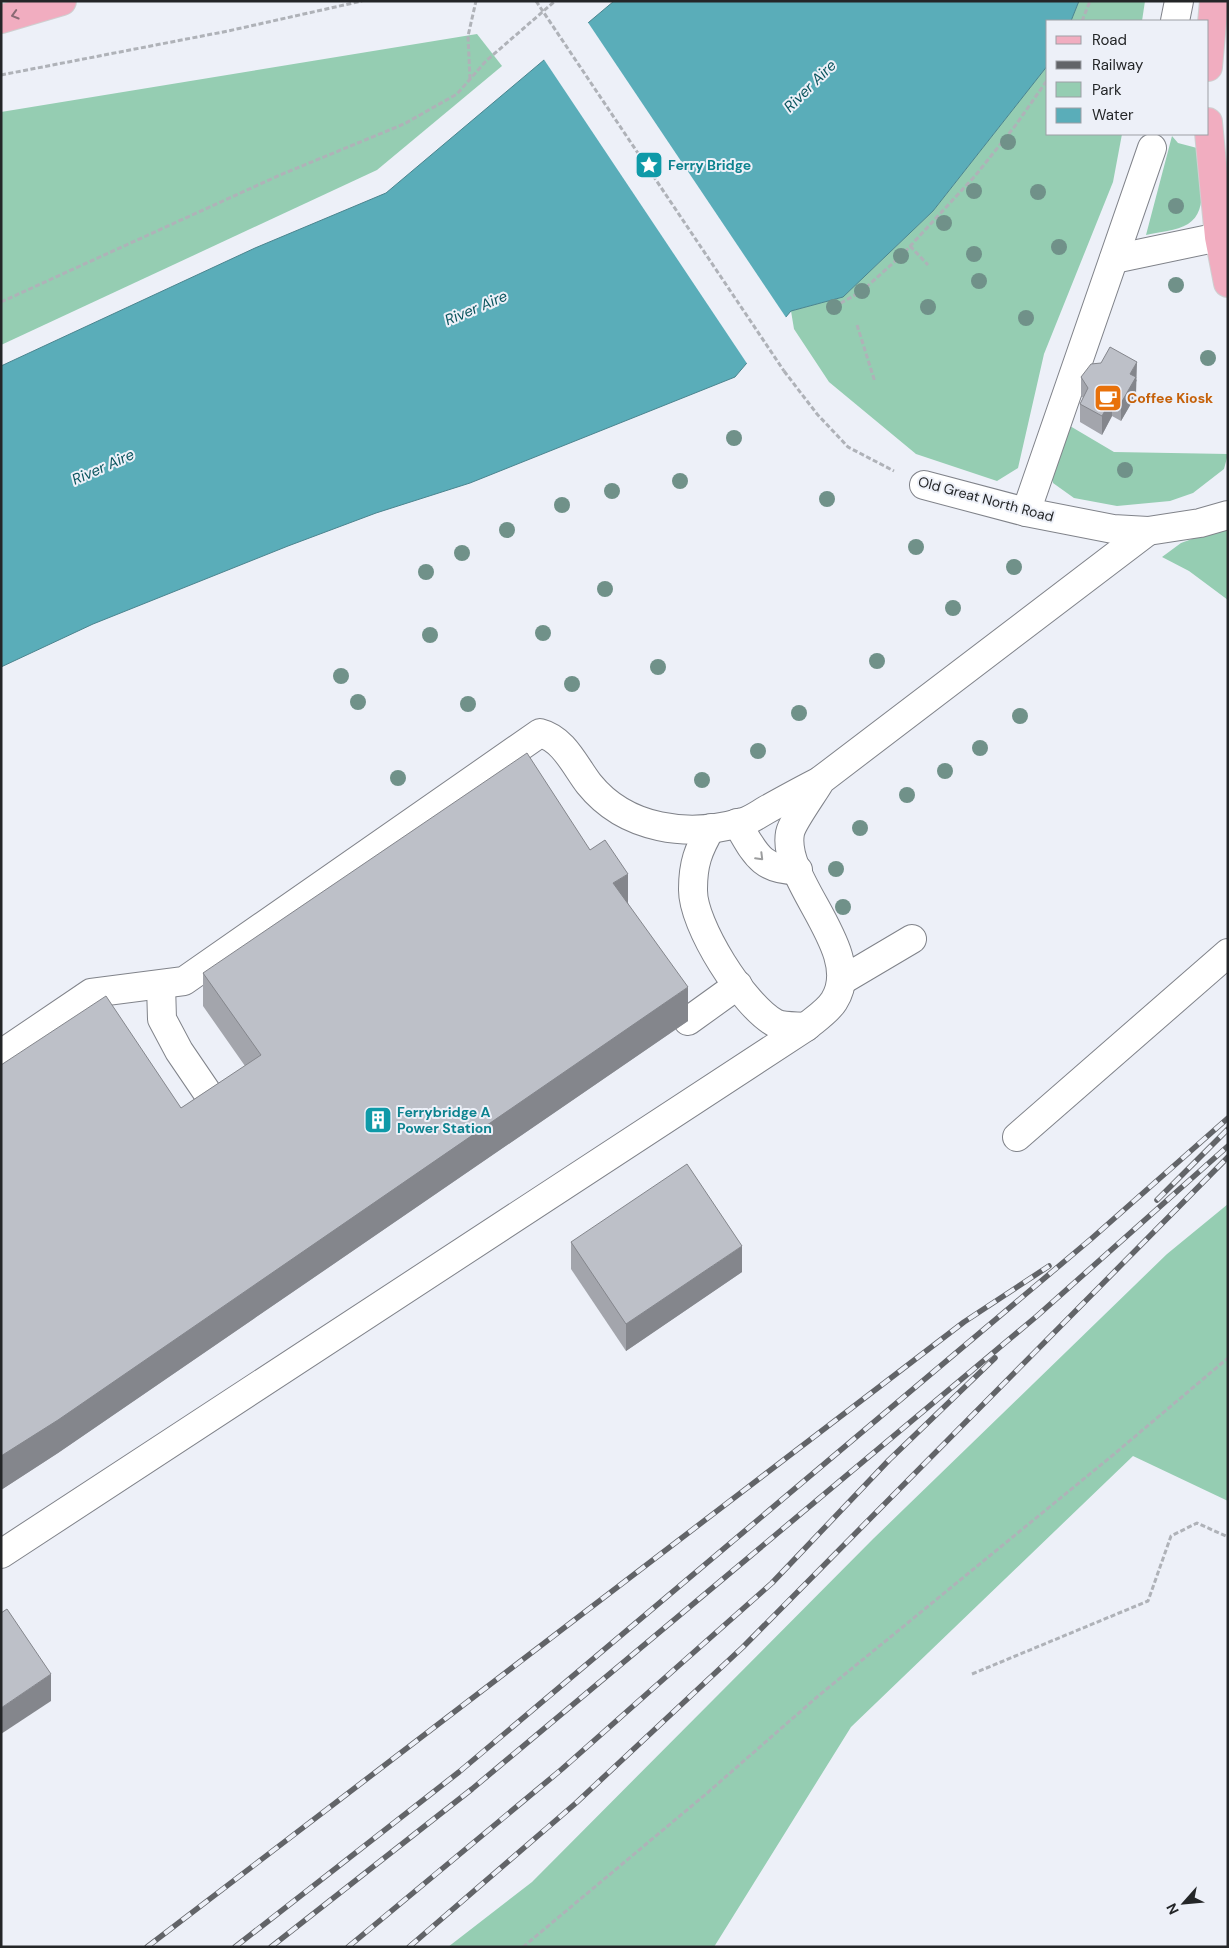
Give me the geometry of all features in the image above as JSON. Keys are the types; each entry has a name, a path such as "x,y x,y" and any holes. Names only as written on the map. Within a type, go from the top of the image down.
{"main road":[{"path":"1,19 62,1"},
{"path":"1209,56 1214,1"},
{"path":"1206,135 1219,237 1228,284"}],"street":[{"path":"1175,20 1179,1"},
{"path":"1026,512 1152,148"},
{"path":"1114,259 1219,237"},
{"name":"Old Great North Road","path":"924,485 1026,512 1113,529 1148,530 1200,523 1228,515"},
{"path":"1,1054 91,994 184,981 540,733 551,736 558,742 591,786 613,805 642,823 673,830 710,828 744,822 821,780 1148,530"},
{"path":"1,1554 806,1028 834,1002 841,981 840,955 792,856 790,832 821,780"},
{"path":"737,823 758,858 780,870 798,870"},
{"path":"710,828 697,852 692,891 704,931 755,1008 777,1024 806,1028"},
{"path":"841,981 912,940"},
{"path":"1017,1137 1228,953"},
{"path":"161,985 162,1019 179,1051 213,1101"},
{"path":"688,1021 738,985"}],"path":[{"path":"1,75 228,32 362,1"},
{"path":"470,79 468,36 476,1"},
{"name":"Old Great North Road","path":"536,1 784,371 817,414 848,448 924,485"},
{"path":"1,302 280,174 404,124 457,94 486,61 555,1"},
{"path":"1082,20 1090,1"},
{"path":"834,307 862,291 910,246 975,176 1015,126 1046,82"},
{"path":"910,246 928,265"},
{"path":"857,325 875,382"},
{"path":"523,1947 706,1794 817,1697 1113,1456 1228,1358"},
{"path":"972,1674 1148,1600 1171,1536 1197,1523 1228,1537"}],"green space":[{"path":"1079,1 1145,1 1142,20 1071,20"},
{"path":"477,34 502,66 377,170 1,345 1,112"},
{"path":"1046,68 1046,135 1122,135 1113,182 1044,354 1018,468 997,481 916,454 829,382 794,329 791,311 843,297 933,211"},
{"path":"1172,136 1178,143 1197,148 1202,189 1199,209 1195,218 1184,226 1146,235"},
{"path":"1070,426 1114,452 1228,454 1224,469 1193,493 1170,501 1117,506 1074,498 1053,483 1050,472"},
{"path":"1222,528 1228,528 1228,600 1189,571 1162,557 1181,543"},
{"path":"1228,1204 1228,1501 1133,1456 851,1727 714,1947 448,1947 532,1882 873,1539 1167,1254"}],"water":[{"name":"River Aire","path":"614,1 1079,1 1071,20 1046,20 1046,68 933,211 843,297 791,311 735,377 470,483 376,513 288,546 93,624 1,667 1,366 255,248 386,193"}],"pier":[{"name":"Ferry Bridge","path":"587,21 787,319 748,365 543,58"}],"building":[{"path":"1110,347 1137,362 1130,374 1136,377 1121,403 1112,398 1102,416 1080,404 1088,388 1081,377 1091,364 1101,363"},
{"name":"Ferrybridge A Power Station","path":"527,753 590,850 605,840 628,874 613,883 688,987 58,1420 1,1456 1,1065 106,996 181,1108 261,1055 203,973"},
{"path":"687,1164 742,1246 626,1324 571,1242"},
{"path":"7,1609 51,1674 1,1708 1,1613"}],"railway":[{"path":"235,1947 459,1772 1091,1239 1228,1118"},
{"path":"1157,1200 1228,1129"},
{"path":"271,1947 472,1789 1037,1316 1228,1146"},
{"path":"409,1947 576,1803 743,1647 1228,1157"},
{"path":"147,1947 964,1322 1049,1266"},
{"path":"348,1947 562,1769 772,1583 889,1460 995,1358"}],"place":[{"name":"Ferry Bridge","path":"649,165"},
{"name":"Coffee Kiosk","path":"1108,398"},
{"name":"Ferrybridge A Power Station","path":"378,1120"}]}
